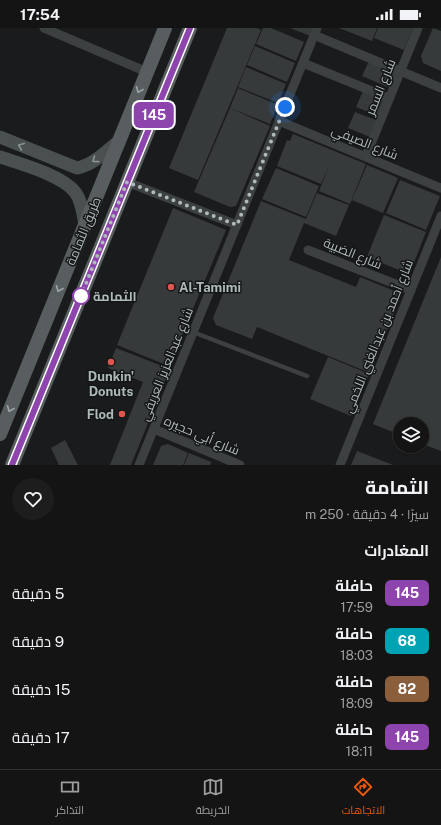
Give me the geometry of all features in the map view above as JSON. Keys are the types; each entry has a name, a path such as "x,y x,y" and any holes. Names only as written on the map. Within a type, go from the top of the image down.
{"main road":[{"name":"طريق الثمامة","path":"0,434 164,28"},
{"name":"طريق الثمامة","path":"12,465 190,28"}],"street":[{"path":"44,28 147,72"},
{"name":"شارع السمر","path":"366,156 418,28"},
{"path":"316,32 400,71 441,88"},
{"name":"شارع عبدالعزيز العريفي","path":"139,465 316,32"},
{"path":"303,63 390,98"},
{"name":"شارع الصيفي","path":"279,121 441,188"},
{"path":"0,137 77,168 84,167 92,163 118,142"},
{"path":"37,171 44,155"},
{"path":"0,157 63,181 76,193 85,225"},
{"path":"127,182 237,225"},
{"name":"شارع أحمد بن عبدالغني اللخمي","path":"340,465 441,216"},
{"name":"شارع الضبية","path":"308,250 410,290"},
{"name":"شارع أبي حجيره","path":"154,429 240,465"}],"lane":[{"path":"193,332 307,376"}],"building":[{"path":"227,28 257,28 261,30 198,180 169,168"},
{"path":"263,28 271,28 304,42 296,61 256,44"},
{"path":"290,28 316,28 313,37"},
{"path":"339,28 377,28 372,41"},
{"path":"378,28 413,28 404,50 374,38"},
{"path":"433,28 441,31 441,71 423,63 421,56"},
{"path":"255,46 295,63 287,82 247,65"},
{"path":"369,61 397,73 390,88 362,76"},
{"path":"246,67 286,84 278,103 238,87"},
{"path":"238,88 278,105 270,124 230,108"},
{"path":"363,91 385,100 378,116 356,107"},
{"path":"230,108 270,126 236,206 230,207 194,192"},
{"path":"355,112 376,120 370,137 348,128"},
{"path":"293,134 366,164 350,204 319,191 330,164 321,184 277,166 287,140 290,141"},
{"path":"367,165 398,178 383,213 352,200"},
{"path":"276,168 319,186 306,217 262,199"},
{"path":"400,180 440,196 426,230 386,213"},
{"path":"317,193 349,205 336,236 304,223 289,260 356,287 360,277 397,292 400,298 370,373 257,327 252,339 216,325 213,318 261,201 306,219"},
{"name":"Al-Tamimi","path":"173,208 226,230 169,366 117,345"},
{"path":"384,215 426,232 411,270 404,272 367,257"},
{"path":"441,257 441,451 429,447 429,417 393,417 393,432 373,424"},
{"path":"116,348 170,369 131,465 110,465 143,382 108,368"},
{"path":"328,357 369,374 351,416 310,399"},
{"path":"65,440 78,465 59,465 51,448"},
{"path":"168,444 188,453 183,465 153,465 161,446"},
{"path":"357,451 393,465 351,465"},
{"path":"189,453 211,462 210,465 184,465"}],"bus line":[{"name":"145","path":"12,465 190,28"}],"place":[{"name":"Al-Tamimi","path":"171,287"},
{"name":"الثمامة","path":"81,296"},
{"name":"Dunkin' Donuts","path":"111,362"},
{"name":"Flod","path":"122,414"}],"route":[{"path":"81,296 127,182 237,225 285,107"}]}
